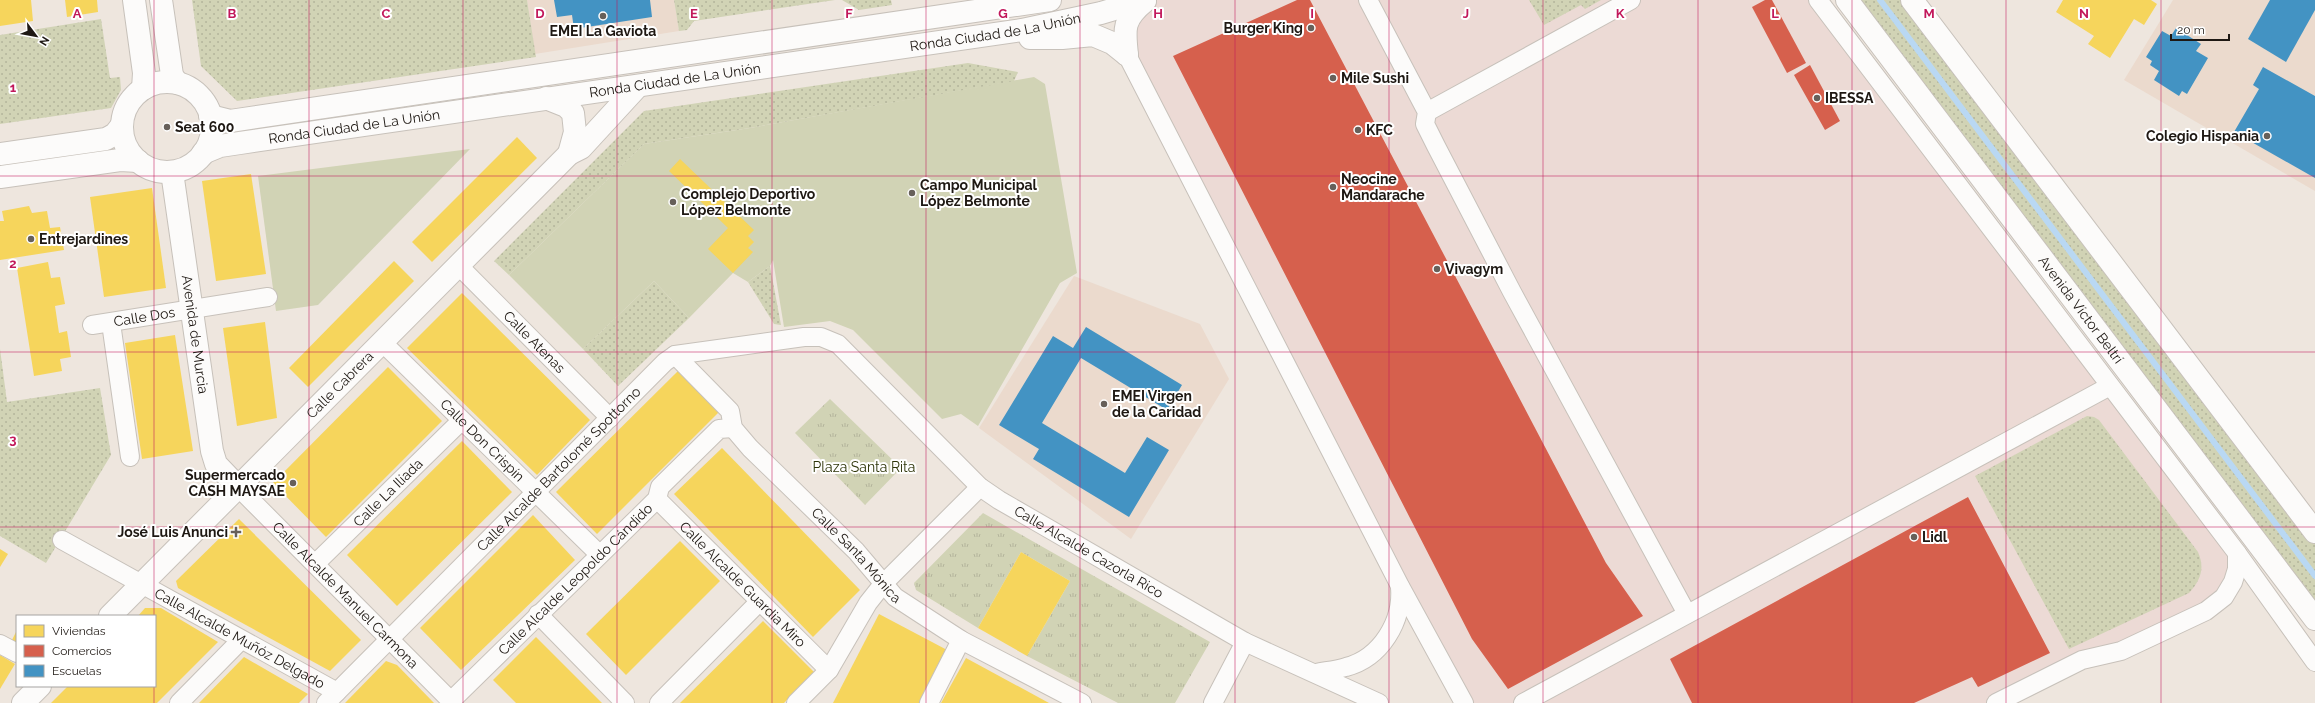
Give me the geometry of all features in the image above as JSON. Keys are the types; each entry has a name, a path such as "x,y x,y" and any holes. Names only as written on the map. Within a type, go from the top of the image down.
{"main road":[{"path":"134,0 144,73 143,88"},
{"path":"161,0 171,70 177,83"},
{"name":"Ronda Ciudad de La Unión","path":"210,116 230,121 1050,0"},
{"path":"1127,56 1126,25 1131,13 1145,0"},
{"name":"Ronda Ciudad de La Unión","path":"203,153 220,146 973,37 1073,20 1145,0"},
{"name":"Avenida Víctor Beltrí","path":"1847,0 2315,619"},
{"path":"1912,0 2315,532"},
{"path":"973,37 1062,38 1093,35 1112,43 1127,56"},
{"path":"0,154 106,139 115,134 122,124 128,104 143,88 154,84 177,83 188,87 206,104 212,129 209,142 203,153 195,162 172,172 154,170 138,161 128,151 123,138 122,124"},
{"name":"Calle Cabrera","path":"111,615 239,488 569,154 581,148 638,86"},
{"path":"546,98 566,106 573,113 575,132 569,154"},
{"path":"0,178 120,160 138,161"},
{"name":"Avenida de Murcia","path":"172,172 212,451 216,464 239,488"},
{"path":"23,703 39,687"}],"street":[{"path":"1368,0 1427,112 1425,124 1433,141 1532,328 1687,614"},
{"path":"1427,112 1631,0"},
{"path":"1818,0 2237,553 2315,662"},
{"path":"1127,56 1400,586 1464,703 1474,703"},
{"name":"Calle Atenas","path":"459,266 610,418"},
{"name":"Calle Dos","path":"92,325 268,297"},
{"path":"111,322 130,457"},
{"name":"Calle Alcalde Cazorla Rico","path":"675,355 804,337 821,337 838,344 980,487 999,500 1246,642 1379,703"},
{"name":"Calle Don Crispín","path":"383,343 461,421 537,492 599,554"},
{"name":"Calle Alcalde Bartolomé Spottorno","path":"332,698 665,362 675,355"},
{"name":"Calle Santa Mónica","path":"675,355 731,420 750,448 856,551 877,573 883,584 895,597 961,640 1082,703"},
{"path":"1523,703 2110,386"},
{"name":"Calle Alcalde Leopoldo Cándido","path":"452,702 538,614 657,500 660,487 719,429 731,420"},
{"name":"Calle La Ilíada","path":"315,564 461,421"},
{"path":"796,703 829,670 868,603 883,584 980,487"},
{"name":"Calle Alcalde Manuel Carmona","path":"239,488 452,702"},
{"name":"Calle Alcalde Guardia Miro","path":"657,500 829,670"},
{"name":"Calle Alcalde Muñóz Delgado","path":"62,540 241,640 332,698"},
{"path":"1996,703 2082,660 2120,651 2206,611 2224,596 2233,582 2237,553"},
{"path":"1316,673 1348,667 1369,655 1381,645 1391,632 1399,613 1400,586"},
{"path":"659,703 759,602"},
{"path":"538,614 625,703"},
{"path":"179,703 241,640"},
{"path":"929,703 961,640"},
{"path":"1213,703 1246,642"},
{"path":"0,644 16,652"}],"shaded area":[{"name":"EMEI La Gaviota","path":"527,0 674,0 679,31 535,54"},
{"path":"1146,0 1818,0 2237,553 2229,590 1996,703 1470,703 1125,38"},
{"name":"Colegio Hispania","path":"2173,0 2315,0 2315,191 2124,80"},
{"name":"EMEI Virgen de la Caridad","path":"1074,276 1200,324 1229,379 1131,539 979,428"}],"green space":[{"path":"192,0 527,0 536,57 237,101 201,66"},
{"path":"674,0 835,0 694,21 687,30 679,31"},
{"path":"842,0 891,0 892,5 859,10"},
{"path":"1529,0 1601,0 1585,9 1581,5 1544,25"},
{"path":"1847,0 1912,0 2315,532 2315,619"},
{"path":"101,19 110,78 120,77 121,90 111,108 0,124 0,35"},
{"path":"968,63 1018,72 1014,81 750,128 644,144 509,275 494,261 644,111"},
{"name":"Campo Municipal López Belmonte","path":"1034,77 1045,84 1077,273 1060,283 978,426 961,414 942,419 853,330 830,321 784,327 773,260 770,266 748,282 733,273 689,318 654,281 583,349 509,275 644,144 750,128"},
{"path":"470,149 318,305 276,311 258,176"},
{"path":"770,266 781,325 774,324 748,282"},
{"path":"654,281 689,318 618,386 583,349"},
{"path":"0,349 7,402 100,388 111,455 46,563 0,536"},
{"name":"Plaza Santa Rita","path":"830,399 901,468 865,505 795,433"},
{"path":"2087,416 2094,417 2099,420 2198,552 2201,563 2201,574 2189,593 2069,649 1975,476"},
{"path":"983,513 1210,642 1175,703 1118,703 1027,656 1070,581 1021,552 978,628 916,590 914,583"}],"building: Viviendas":[{"path":"0,0 31,0 33,21 0,26"},
{"path":"65,0 97,0 98,12 67,17"},
{"path":"2063,0 2151,0 2157,4 2144,25 2134,19 2110,58 2088,44 2094,36 2056,12"},
{"path":"517,137 537,158 432,262 412,242"},
{"path":"680,159 754,230 748,236 754,242 748,248 753,252 733,273 708,249 728,228 669,171"},
{"path":"251,174 266,274 216,281 202,181"},
{"path":"152,188 166,288 104,297 90,197"},
{"name":"Entrejardines","path":"29,206 32,213 47,211 50,228 60,227 64,250 0,260 0,221 4,221 2,211"},
{"path":"394,261 414,281 308,387 289,368"},
{"path":"48,262 51,278 60,277 65,304 55,306 59,333 67,331 71,357 60,359 62,371 34,376 17,268"},
{"path":"462,293 590,420 537,475 407,348"},
{"path":"265,322 277,418 237,426 223,328"},
{"path":"175,335 193,451 142,459 125,343"},
{"path":"388,367 442,421 326,537 273,483"},
{"path":"678,371 719,412 597,534 556,492"},
{"path":"462,441 512,492 397,606 347,555"},
{"path":"722,448 860,590 813,637 674,494"},
{"path":"533,515 575,560 461,670 420,628"},
{"path":"239,519 361,640 330,671 178,588 176,581"},
{"path":"680,541 720,581 626,675 586,634"},
{"path":"0,549 8,554 0,567"},
{"path":"1021,552 1070,581 1027,656 978,628"},
{"path":"145,608 161,608 218,642 157,703 51,703 67,687 156,687 156,615 139,615"},
{"path":"879,614 949,651 921,703 833,703"},
{"path":"763,621 814,672 784,703 680,703"},
{"path":"16,632 16,644 11,642"},
{"path":"536,637 602,703 516,703 493,680"},
{"path":"0,655 15,664 0,689"},
{"path":"244,657 308,694 299,703 199,703"},
{"path":"966,658 1049,703 941,703"},
{"path":"386,661 397,665 434,703 345,703"}],"building: Comercios":[{"path":"1297,0 1310,0 1606,563 1643,616 1508,689 1472,639 1173,56"},
{"path":"1765,0 1772,0 1806,63 1787,73 1752,7"},
{"name":"IBESSA","path":"1810,65 1840,121 1825,130 1794,75"},
{"path":"1968,497 2050,653 1978,687 1972,677 1914,703 1692,703 1670,659"}],"building: Escuelas":[{"path":"554,0 650,0 652,17 574,29 572,15 557,17"},
{"path":"2270,0 2315,0 2315,10 2286,62 2248,39"},
{"path":"2176,28 2201,44 2196,51 2208,58 2187,94 2182,91 2179,96 2154,80 2159,71 2150,65 2152,61 2146,57 2162,31 2171,36"},
{"path":"2263,67 2315,96 2315,178 2234,132 2259,89 2253,85"},
{"path":"1086,327 1182,385 1167,410 1081,358 1042,423 1125,473 1147,437 1169,450 1129,517 1033,459 1039,449 999,425 1053,336 1073,348"}],"waterway":[{"path":"1880,0 2315,576"}],"place":[{"name":"EMEI La Gaviota","path":"603,16"},
{"name":"Burger King","path":"1311,28"},
{"name":"Mile Sushi","path":"1333,78"},
{"name":"IBESSA","path":"1817,98"},
{"name":"Seat 600","path":"167,127"},
{"name":"KFC","path":"1358,130"},
{"name":"Colegio Hispania","path":"2267,136"},
{"name":"Neocine Mandarache","path":"1333,187"},
{"name":"Campo Municipal López Belmonte","path":"912,193"},
{"name":"Complejo Deportivo López Belmonte","path":"673,202"},
{"name":"Entrejardines","path":"31,239"},
{"name":"Vivagym","path":"1437,269"},
{"name":"EMEI Virgen de la Caridad","path":"1104,404"},
{"name":"Supermercado CASH MAYSAE","path":"293,483"},
{"name":"José Luis Anunci","path":"236,532"},
{"name":"Lidl","path":"1914,537"}]}
